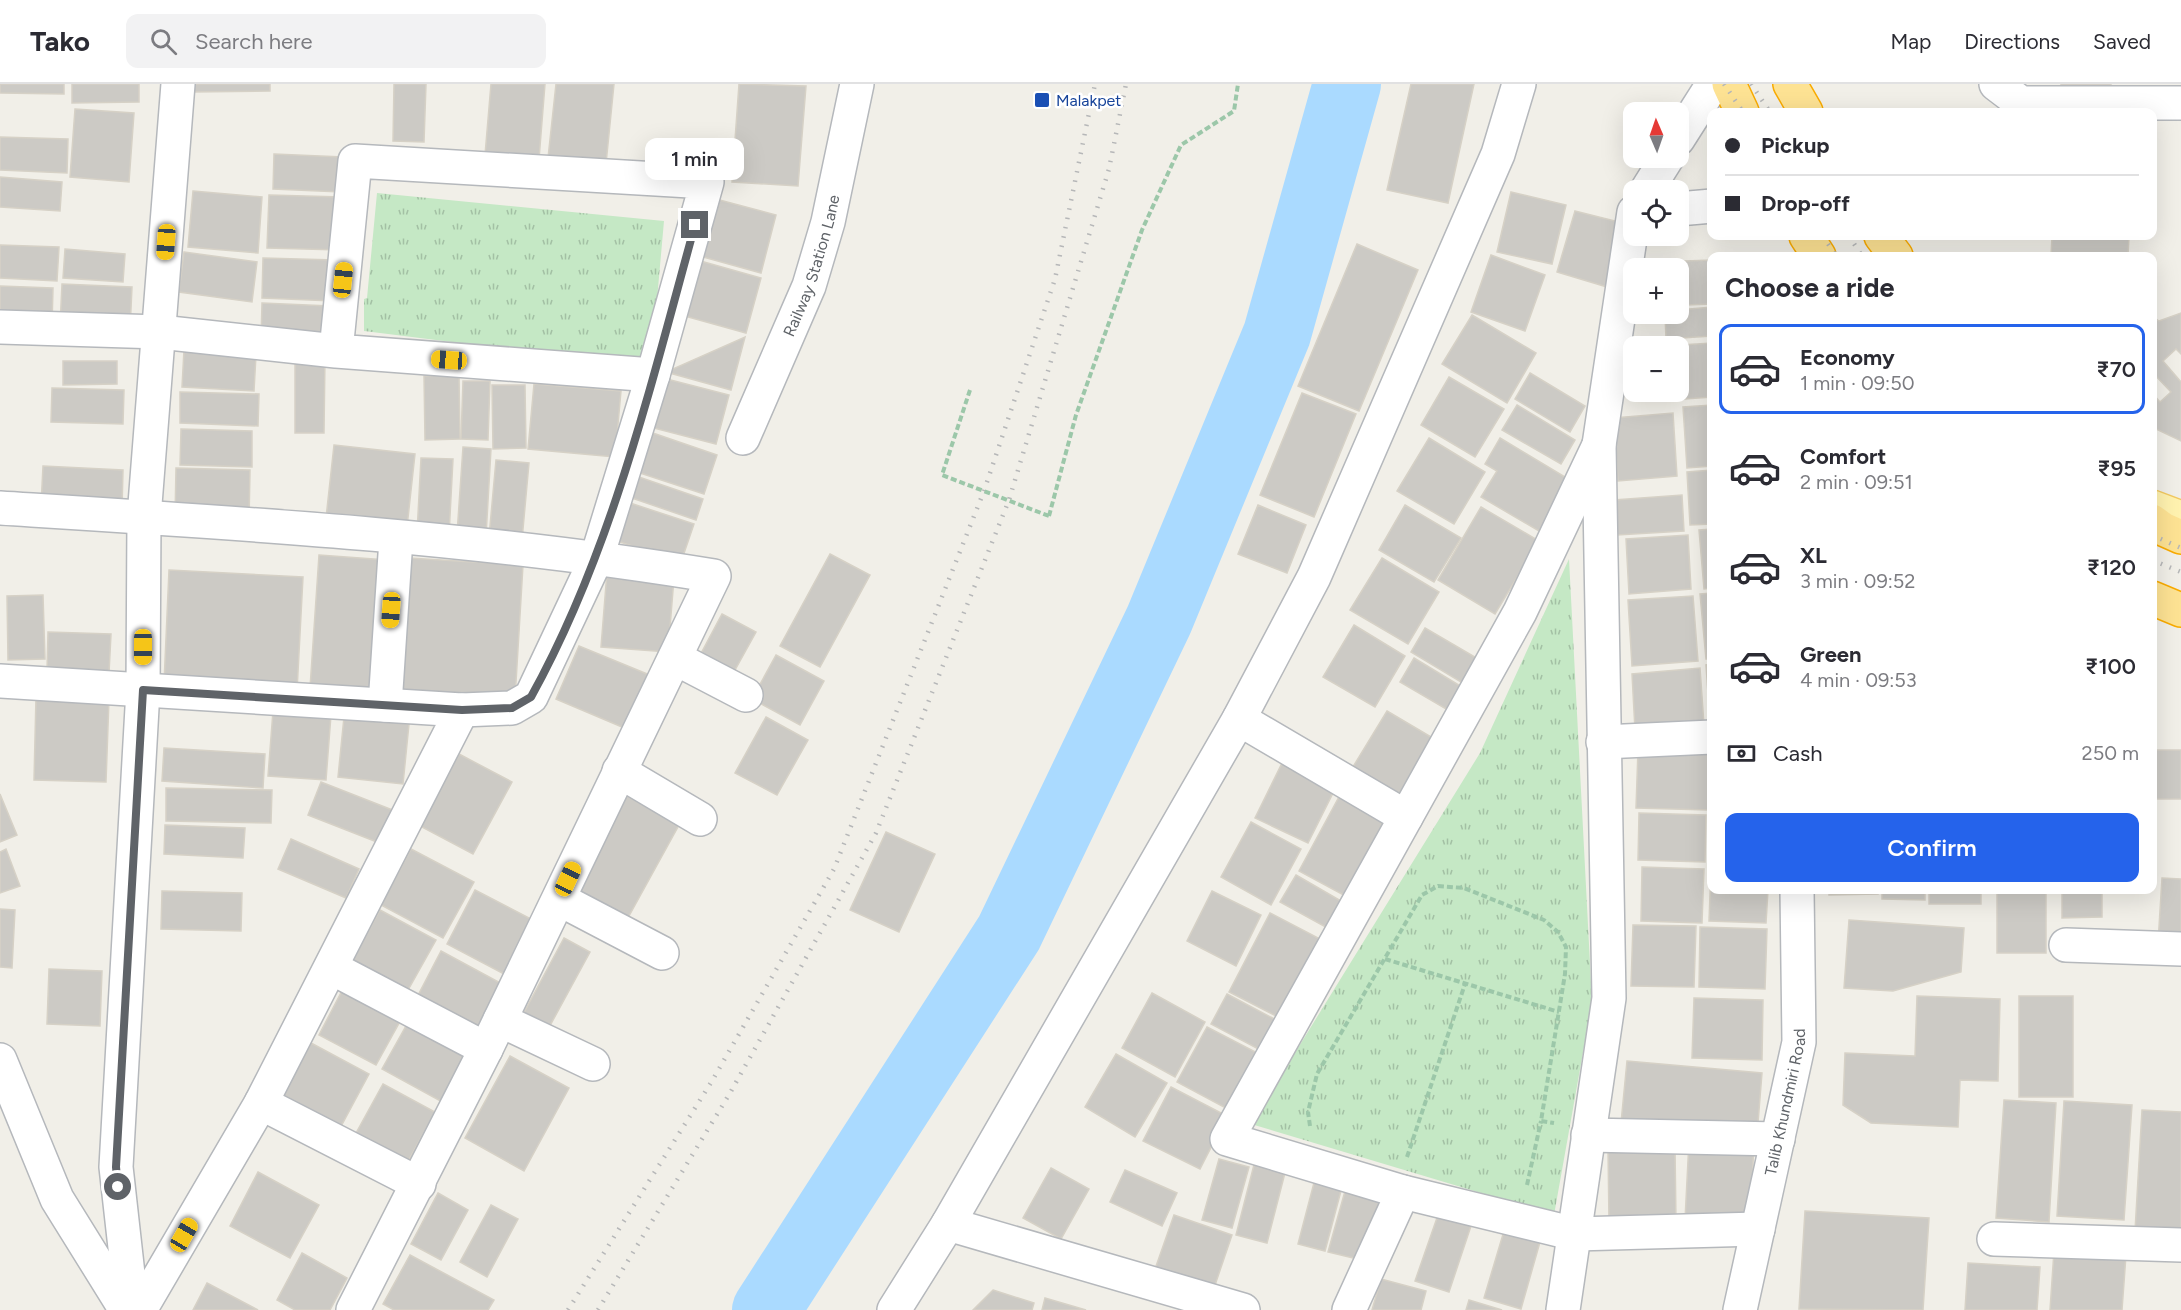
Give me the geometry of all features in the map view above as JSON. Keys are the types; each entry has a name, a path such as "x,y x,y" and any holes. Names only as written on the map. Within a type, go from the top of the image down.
{"highway":[{"path":"1729,84 1740,108"},
{"path":"1790,84 1804,108"},
{"path":"2157,524 2181,537"},
{"path":"2157,600 2181,610"}],"main road":[{"path":"2157,509 2181,518"}],"street":[{"path":"132,1310 116,1167 143,690 144,517 178,84"},
{"name":"Railway Station Lane","path":"743,438 809,286 828,222 857,84"},
{"path":"894,1310 948,1224 1239,719 1319,567 1498,154 1519,84"},
{"path":"1689,122 1713,84"},
{"path":"1996,84 2021,103 2181,103"},
{"path":"0,681 462,710 512,708 531,697 597,557 653,375 707,182 355,161 336,351"},
{"path":"1689,208 1707,206"},
{"path":"1563,1310 1608,998 1599,445 1628,246"},
{"path":"0,327 160,332 336,351 653,375"},
{"path":"1599,445 1520,612 1227,1139 1409,1178 1575,1234 1758,1229"},
{"path":"0,508 144,517 597,557 714,576 493,1035 353,1310"},
{"path":"386,705 396,538"},
{"path":"675,658 746,695"},
{"path":"140,1310 261,1103 462,710"},
{"path":"1239,719 1406,817"},
{"path":"1603,742 1707,737"},
{"path":"619,771 700,819"},
{"name":"Talib Khundmiri Road","path":"1740,1310 1799,1041 1797,894"},
{"path":"559,899 662,953"},
{"path":"2066,945 2181,949"},
{"path":"332,968 493,1035 593,1064"},
{"path":"0,1060 57,1199 126,1310"},
{"path":"261,1103 419,1184"},
{"path":"1589,1131 1778,1139"},
{"path":"1348,1310 1409,1178"},
{"path":"948,1224 1243,1310"},
{"path":"1994,1239 2181,1245"}],"path":[{"path":"970,390 942,475 1049,516 1076,415 1142,230 1181,145 1233,111 1238,84"},
{"path":"1311,1132 1308,1112 1317,1074 1422,895 1438,886 1464,888 1544,920 1558,932 1566,947 1559,1012 1541,1121 1525,1193"},
{"path":"1384,959 1559,1012"},
{"path":"1409,1178 1405,1161 1465,984"},
{"path":"1541,1121 1589,1131"}],"green space":[{"path":"377,193 664,221 651,367 364,331 364,299 367,298"},
{"path":"1569,559 1592,1002 1554,1215 1251,1124 1480,753"}],"building":[{"path":"0,84 64,84 64,94 0,93"},
{"path":"72,84 139,84 139,102 72,103"},
{"path":"192,84 270,84 270,91 192,92"},
{"path":"394,84 426,84 424,142 393,141"},
{"path":"491,84 545,84 539,159 485,155"},
{"path":"556,84 614,84 606,164 548,158"},
{"path":"739,84 806,86 798,186 732,182"},
{"path":"1411,84 1474,84 1448,203 1387,190"},
{"path":"2061,84 2111,84 2110,101 2061,99"},
{"path":"75,109 134,113 129,182 70,177"},
{"path":"0,137 68,139 67,173 0,170"},
{"path":"274,154 343,157 341,192 273,189"},
{"path":"0,177 62,182 60,211 0,207"},
{"path":"193,191 262,197 258,253 188,247"},
{"path":"1511,192 1566,205 1552,264 1497,252"},
{"path":"269,195 342,197 340,250 267,248"},
{"path":"712,198 776,215 761,273 696,255"},
{"path":"1575,211 1623,223 1607,287 1557,272"},
{"path":"2052,240 2129,240 2128,252 2051,252"},
{"path":"1357,244 1418,270 1359,411 1298,386"},
{"path":"0,245 59,247 57,281 0,278"},
{"path":"65,249 125,254 123,282 63,278"},
{"path":"184,252 257,262 252,302 179,292"},
{"path":"1491,255 1545,275 1525,331 1471,312"},
{"path":"263,258 335,260 333,301 262,298"},
{"path":"697,260 761,278 746,333 681,315"},
{"path":"1707,260 1707,304 1689,305 1689,261"},
{"path":"62,284 132,287 130,330 60,326"},
{"path":"0,286 53,288 52,325 0,323"},
{"path":"262,303 330,306 328,343 261,340"},
{"path":"1707,307 1707,336 1666,336 1665,324 1689,324 1689,309"},
{"path":"2181,313 2181,354 2176,349 2163,361 2181,382 2181,441 2157,429 2157,399 2160,402 2171,392 2157,377 2157,320 2159,321"},
{"path":"1472,315 1536,353 1507,403 1442,364"},
{"path":"745,337 731,390 666,372"},
{"path":"1707,343 1707,397 1689,399 1689,344"},
{"path":"184,350 256,355 254,391 182,387"},
{"path":"295,357 325,357 324,433 295,433"},
{"path":"63,361 117,361 117,384 63,385"},
{"path":"1530,373 1585,406 1570,432 1515,399"},
{"path":"459,375 460,439 425,440 424,376"},
{"path":"659,377 729,395 716,444 646,426"},
{"path":"1449,377 1504,409 1475,457 1421,425"},
{"path":"463,381 490,381 488,440 461,439"},
{"path":"534,384 621,391 615,457 528,449"},
{"path":"492,385 525,385 526,448 493,449"},
{"path":"52,388 124,390 123,424 51,422"},
{"path":"180,392 259,394 258,426 180,423"},
{"path":"1302,393 1356,414 1314,517 1260,495"},
{"path":"1517,405 1575,440 1561,464 1502,430"},
{"path":"1707,405 1707,466 1687,468 1683,407"},
{"path":"1673,413 1677,476 1618,481 1614,418"},
{"path":"181,429 252,431 252,467 180,465"},
{"path":"647,431 717,455 704,494 634,471"},
{"path":"1429,438 1485,472 1454,524 1397,491"},
{"path":"1500,438 1570,480 1539,531 1481,497 1497,471 1485,464"},
{"path":"334,445 415,454 407,527 326,518"},
{"path":"463,447 491,449 486,536 457,534"},
{"path":"421,458 453,459 449,535 417,533"},
{"path":"496,460 529,463 522,540 489,537"},
{"path":"43,466 123,470 122,509 41,506"},
{"path":"176,468 250,470 249,520 175,518"},
{"path":"1707,470 1707,524 1690,525 1687,472"},
{"path":"633,475 703,499 696,520 626,496"},
{"path":"1682,495 1684,531 1617,535 1614,500"},
{"path":"624,501 694,524 681,562 611,539"},
{"path":"1258,505 1306,525 1287,573 1238,554"},
{"path":"1405,505 1461,538 1434,582 1379,550"},
{"path":"1481,507 1539,541 1495,614 1438,580"},
{"path":"1707,529 1707,589 1704,589 1699,530"},
{"path":"1688,535 1691,589 1629,594 1626,539"},
{"path":"830,554 870,575 820,667 780,646"},
{"path":"319,555 387,560 380,692 310,688"},
{"path":"409,558 523,565 515,699 402,693"},
{"path":"1382,558 1439,592 1408,644 1350,610"},
{"path":"169,570 303,577 297,691 164,684"},
{"path":"607,572 674,578 668,652 601,647"},
{"path":"1707,593 1707,659 1706,659 1700,594"},
{"path":"43,595 45,659 8,660 7,596"},
{"path":"1693,596 1698,661 1632,666 1628,600"},
{"path":"722,614 756,632 730,679 697,661"},
{"path":"1354,625 1405,656 1375,707 1323,677"},
{"path":"1425,628 1480,660 1466,685 1411,652"},
{"path":"48,632 111,634 109,673 47,671"},
{"path":"579,646 652,676 629,730 556,699"},
{"path":"776,655 824,681 800,725 752,699"},
{"path":"1414,658 1467,690 1453,713 1400,682"},
{"path":"1700,668 1704,725 1635,730 1632,674"},
{"path":"36,697 109,699 106,782 34,780"},
{"path":"273,711 331,715 326,780 268,776"},
{"path":"1387,711 1443,744 1405,809 1348,775"},
{"path":"344,717 409,724 403,784 338,777"},
{"path":"766,717 808,740 777,795 735,773"},
{"path":"164,748 265,754 263,788 162,781"},
{"path":"1638,750 1707,752 1707,810 1636,808"},
{"path":"2157,750 2181,750 2181,799 2157,799"},
{"path":"459,754 512,782 473,854 420,826"},
{"path":"1286,755 1339,781 1308,843 1255,818"},
{"path":"321,782 395,811 382,844 308,815"},
{"path":"166,788 272,790 271,823 166,821"},
{"path":"0,794 17,835 0,842"},
{"path":"1340,795 1392,823 1351,899 1299,871"},
{"path":"627,796 679,825 624,925 572,897"},
{"path":"1639,813 1706,815 1705,862 1638,860"},
{"path":"1251,822 1301,849 1271,905 1221,877"},
{"path":"165,825 245,828 243,858 164,854"},
{"path":"886,832 935,854 899,932 850,910"},
{"path":"291,839 359,869 346,898 278,869"},
{"path":"6,849 20,886 0,893 0,852"},
{"path":"411,849 474,882 443,938 381,905"},
{"path":"1642,867 1704,869 1702,923 1641,921"},
{"path":"1296,875 1348,905 1333,931 1280,902"},
{"path":"2162,878 2181,879 2181,944 2158,943"},
{"path":"475,890 533,920 504,974 447,944"},
{"path":"162,891 242,893 241,931 161,929"},
{"path":"1212,891 1261,915 1236,966 1187,941"},
{"path":"1710,894 1768,894 1766,923 1709,921"},
{"path":"1829,894 1878,894 1829,895"},
{"path":"1882,894 1925,894 1925,900 1882,899"},
{"path":"1929,894 1981,894 1981,904 1929,904"},
{"path":"1997,894 2046,894 2046,953 1997,953"},
{"path":"2062,894 2102,894 2102,917 2062,918"},
{"path":"0,909 15,910 12,968 0,967"},
{"path":"380,910 436,940 403,999 348,969"},
{"path":"1270,913 1322,940 1282,1019 1229,992"},
{"path":"1849,920 1964,928 1961,972 1893,991 1844,988"},
{"path":"1633,925 1696,926 1694,987 1631,986"},
{"path":"1700,927 1767,929 1765,989 1699,987"},
{"path":"564,938 590,952 546,1033 520,1020"},
{"path":"441,951 506,986 477,1039 413,1005"},
{"path":"49,969 102,971 100,1026 47,1024"},
{"path":"345,985 403,1016 376,1065 319,1035"},
{"path":"1152,993 1205,1022 1175,1077 1122,1048"},
{"path":"1227,994 1282,1023 1266,1053 1211,1024"},
{"path":"1917,996 2000,999 1998,1081 1960,1080 1958,1127 1871,1123 1843,1105 1845,1053 1915,1056"},
{"path":"2019,996 2073,996 2073,1097 2019,1097"},
{"path":"1694,998 1763,1000 1762,1060 1692,1058"},
{"path":"411,1017 475,1051 446,1104 382,1069"},
{"path":"1207,1027 1267,1058 1237,1114 1177,1082"},
{"path":"311,1043 369,1074 338,1132 280,1101"},
{"path":"1116,1054 1167,1083 1135,1137 1085,1107"},
{"path":"510,1056 569,1088 524,1171 465,1138"},
{"path":"1627,1061 1762,1073 1757,1135 1621,1123"},
{"path":"383,1084 435,1112 407,1163 355,1135"},
{"path":"1171,1087 1227,1116 1200,1169 1143,1141"},
{"path":"2004,1100 2056,1103 2049,1222 1996,1218"},
{"path":"2064,1101 2132,1105 2124,1220 2057,1216"},
{"path":"2142,1110 2181,1112 2181,1234 2135,1231"},
{"path":"1689,1141 1754,1144 1750,1223 1685,1220"},
{"path":"1608,1148 1675,1148 1676,1222 1609,1222"},
{"path":"1256,1157 1287,1165 1267,1243 1236,1235"},
{"path":"1219,1159 1249,1167 1232,1228 1202,1220"},
{"path":"1051,1168 1089,1189 1061,1239 1023,1218"},
{"path":"1125,1170 1177,1193 1162,1226 1110,1202"},
{"path":"258,1172 319,1205 290,1258 230,1226"},
{"path":"1315,1179 1342,1187 1325,1251 1298,1244"},
{"path":"1347,1184 1384,1194 1366,1261 1328,1252"},
{"path":"438,1193 468,1210 441,1260 411,1244"},
{"path":"491,1205 518,1219 487,1277 460,1262"},
{"path":"1805,1211 1929,1218 1923,1310 1799,1309"},
{"path":"1174,1215 1232,1235 1213,1291 1154,1272"},
{"path":"1438,1215 1471,1226 1449,1292 1415,1281"},
{"path":"1504,1231 1540,1242 1521,1309 1484,1298"},
{"path":"2054,1251 2126,1255 2122,1310 2050,1310"},
{"path":"302,1253 347,1278 330,1310 295,1310 277,1300"},
{"path":"410,1255 494,1300 488,1310 394,1310 383,1304"},
{"path":"1968,1263 2040,1267 2037,1310 1965,1310"},
{"path":"1381,1279 1426,1291 1421,1310 1372,1310"},
{"path":"207,1283 258,1310 193,1310"},
{"path":"993,1290 1034,1303 1032,1310 973,1310"},
{"path":"1045,1298 1086,1310 1042,1310"},
{"path":"1469,1300 1502,1310 1466,1310"}],"waterway":[{"path":"766,1310 1009,933 1159,620 1277,334 1347,84"}],"railway":[{"path":"568,1310 712,1081 834,869 984,491 1055,279 1095,84"},
{"path":"598,1310 730,1093 876,833 1009,500 1109,169 1126,84"},
{"path":"1724,84 1740,108"},
{"path":"1751,84 1767,108"},
{"path":"1826,240 1833,252"},
{"path":"1852,240 1859,252"},
{"path":"2157,537 2181,548"},
{"path":"2157,562 2181,572"}],"place":[{"name":"Malakpet","path":"1042,100"}],"route":[{"path":"118,1187 116,1167 143,690 462,710 512,708 531,697 544,674 597,557 653,375 695,225"}]}
